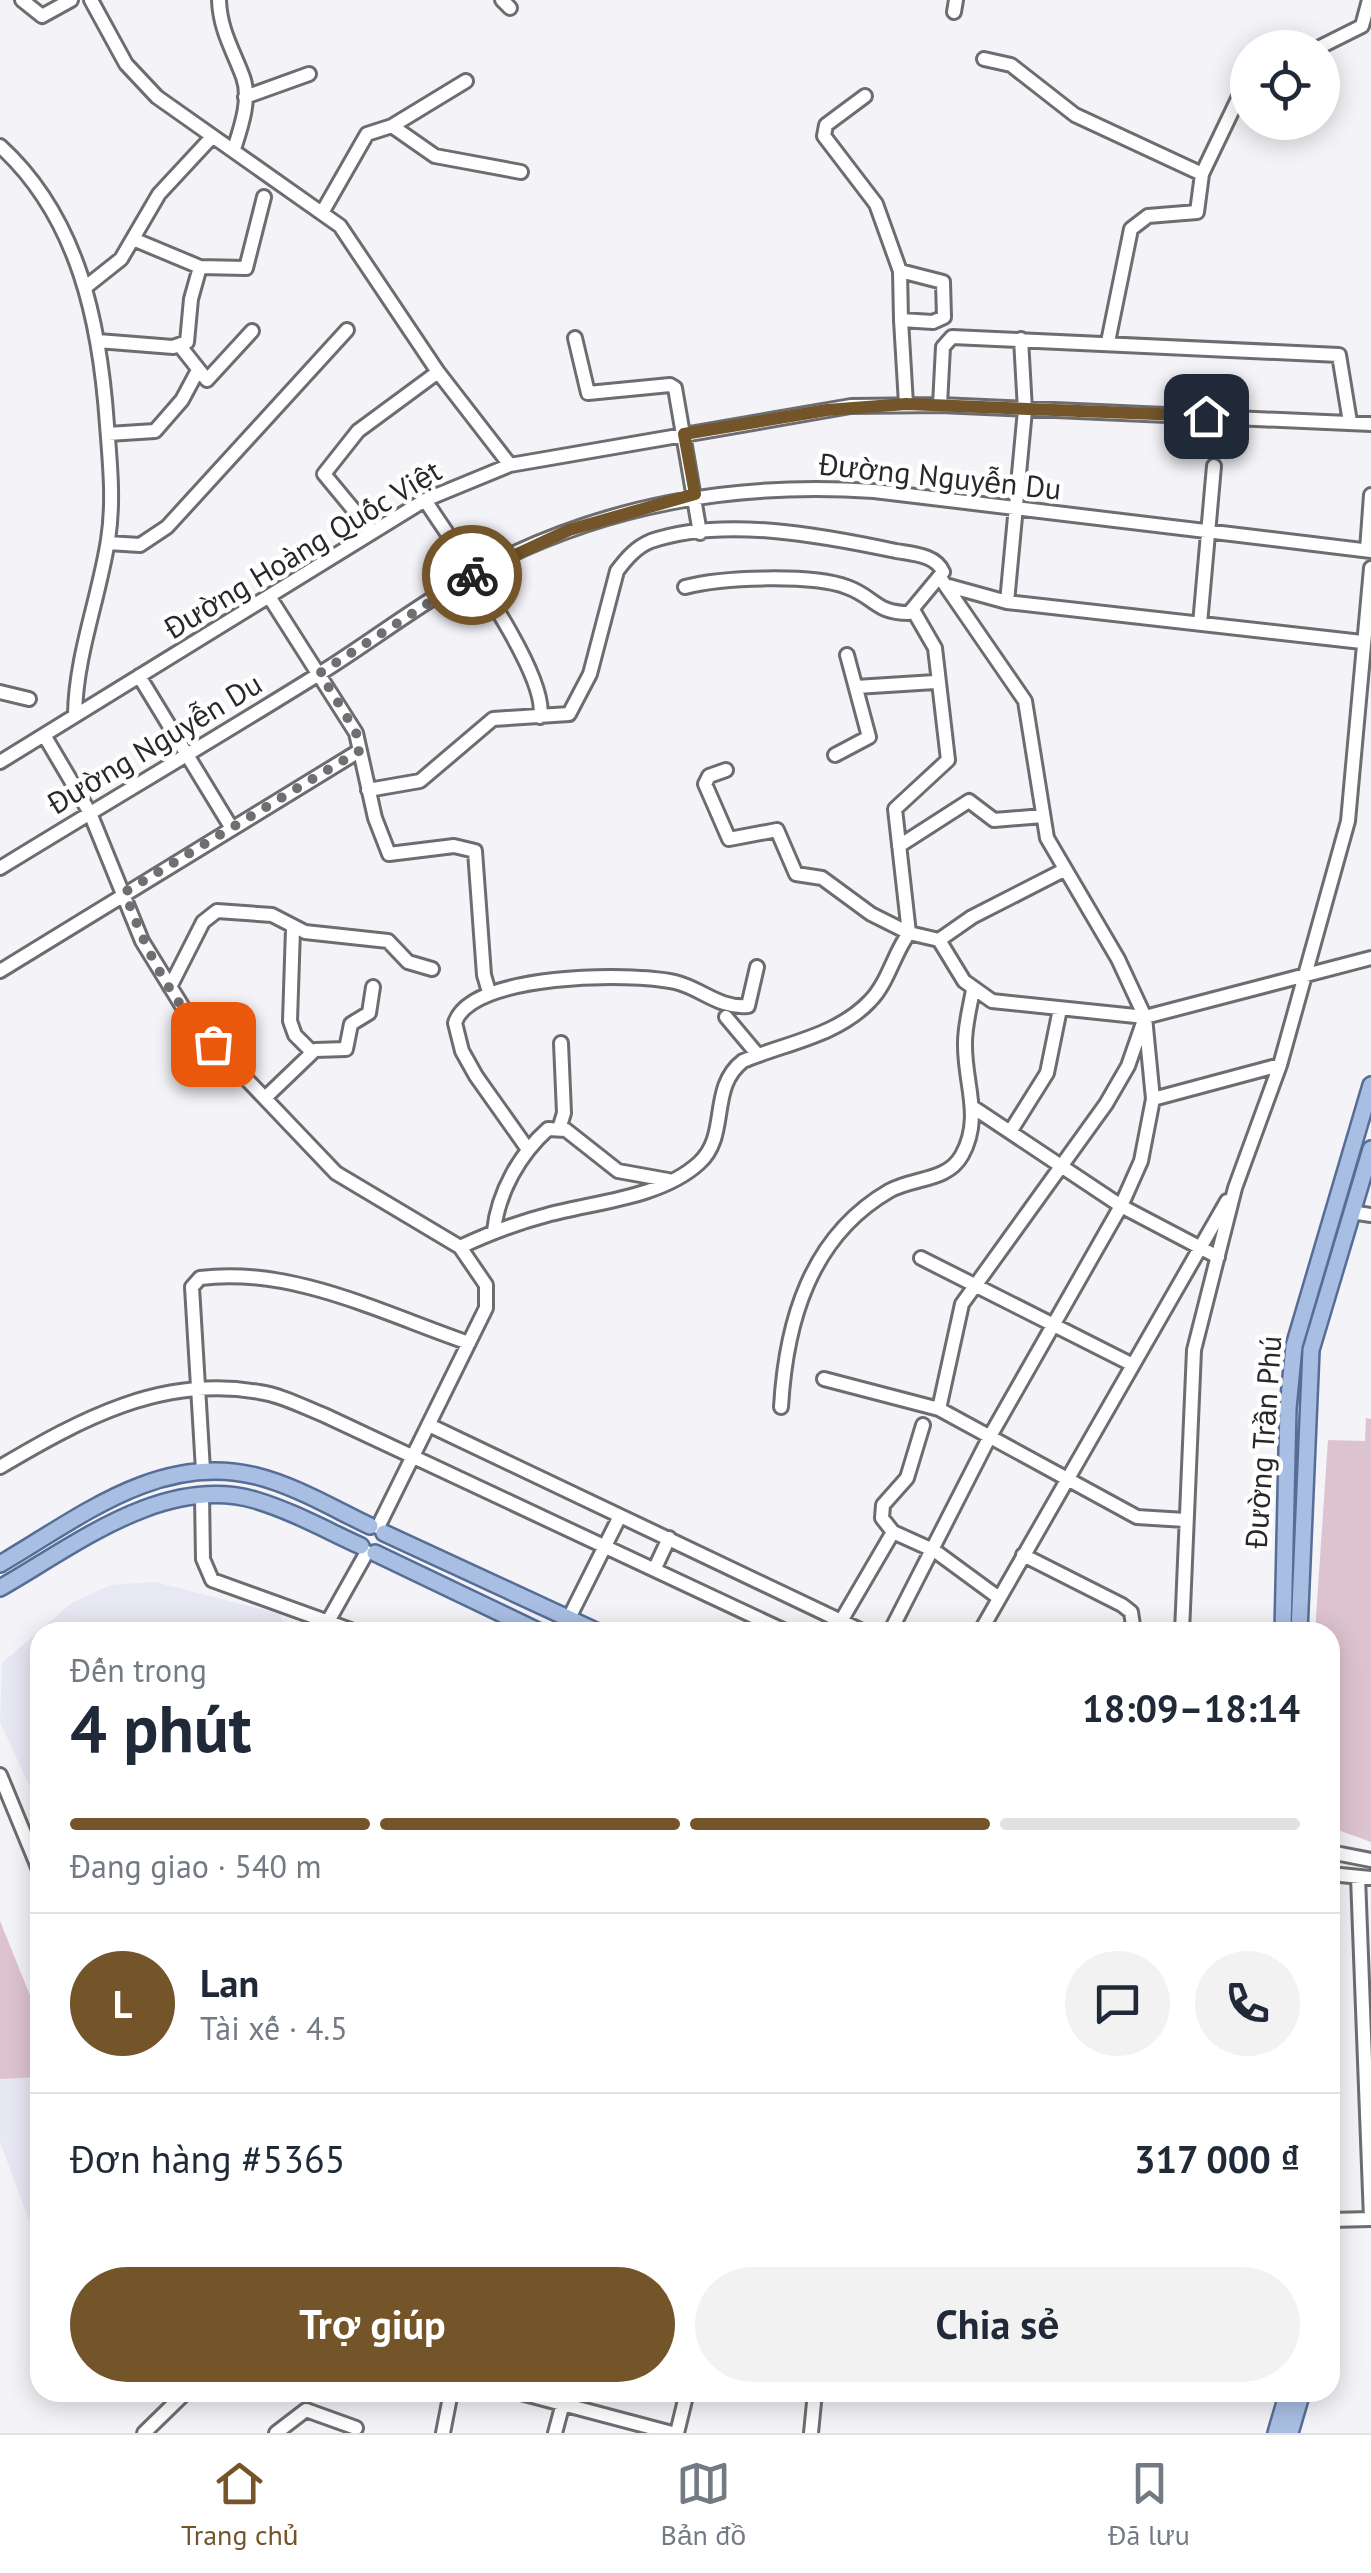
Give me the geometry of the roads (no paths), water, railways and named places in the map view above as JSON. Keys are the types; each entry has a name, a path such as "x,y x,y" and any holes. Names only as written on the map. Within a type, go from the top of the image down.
{"main road":[{"name":"Đường Trần Phú","path":"1283,1622 1288,1408 1294,1346 1371,1085"},
{"name":"Đường Trần Phú","path":"1299,1622 1311,1350 1370,1155"},
{"path":"0,1564 134,1487 155,1478 202,1470 259,1476 577,1622"},
{"path":"0,1588 144,1509 202,1495 252,1499 519,1622"},
{"path":"368,1550 385,1545 377,1528"},
{"path":"368,1550 360,1534 377,1528"},
{"path":"1276,2433 1285,2402"},
{"path":"1290,2433 1299,2402"}],"street":[{"path":"22,0 42,16 71,0"},
{"path":"91,0 132,72 211,138 234,148 323,211 367,262 438,372 510,465"},
{"path":"219,0 227,46 242,75 244,97 234,148"},
{"path":"1340,37 1362,26 1369,0"},
{"path":"984,59 1010,65 1075,116 1202,174"},
{"path":"244,97 309,74"},
{"path":"323,211 363,139 466,81"},
{"path":"865,96 826,125 824,136 876,204 900,272 906,404"},
{"path":"1108,342 1131,229 1148,216 1198,212 1202,174 1230,116"},
{"path":"392,126 436,156 521,172"},
{"path":"86,286 104,276 133,239 159,194 211,138"},
{"path":"0,146 32,178 86,286 98,341 112,474 108,543 75,714"},
{"path":"133,239 200,267 246,268 264,197"},
{"path":"180,346 191,334 191,299 200,267"},
{"path":"900,272 942,282 944,306 940,320 901,320"},
{"path":"108,543 140,545 167,527 347,330"},
{"path":"180,346 198,372 210,378 252,331"},
{"path":"940,405 946,342 956,336 1108,342 1339,355 1350,422"},
{"path":"575,338 588,393 673,386 700,533"},
{"path":"1008,602 1025,410 1020,339"},
{"path":"98,341 180,346"},
{"path":"108,434 155,431 182,400 198,372"},
{"path":"372,532 324,474 358,430 438,372"},
{"name":"Đường Hoàng Quốc Việt","path":"0,762 424,500 510,465 851,406 940,405 1371,424"},
{"path":"1200,624 1214,466"},
{"name":"Đường Nguyễn Du","path":"0,868 320,673 474,573 569,530 695,494 804,486 874,490 1369,550"},
{"path":"1369,550 1371,495"},
{"path":"424,500 474,573 534,680 540,717"},
{"path":"368,790 420,781 492,718 566,716 575,707 590,674 610,590 626,558 650,541 700,533 837,536 935,561 943,572 945,582 1025,702 1047,838 1118,960 1145,1017 1153,1099 1141,1161 1121,1206 989,1438 935,1551 896,1622"},
{"path":"1182,1622 1194,1350 1236,1188 1280,1066 1352,803 1362,642 1371,568"},
{"path":"685,588 732,578 840,585 877,609 913,610 945,582"},
{"path":"945,582 1008,602 1362,642"},
{"path":"270,598 356,732 368,790 389,854 454,846 475,851 484,975 489,992"},
{"path":"460,1247 494,1231 658,1187 696,1166 708,1153 718,1125 722,1086 730,1072 758,1055 816,1036 872,1000 910,933 894,820 898,804 940,772 948,760 934,648 913,610"},
{"path":"835,755 869,737 846,656"},
{"path":"139,676 231,827"},
{"path":"856,686 936,682"},
{"path":"0,692 28,699"},
{"path":"44,736 90,813 142,940 192,1022 336,1173 460,1247 488,1293 486,1308 377,1528"},
{"path":"0,971 359,751"},
{"path":"726,770 709,776 705,784 720,826 729,839 777,830 796,874 822,878 871,914 910,933 939,940 974,990 1003,1004 1145,1017 1371,958"},
{"path":"899,846 969,801 994,820 1042,816"},
{"path":"939,940 972,917 1064,870"},
{"path":"170,987 203,922 217,912 272,915 293,929 388,940 408,962 432,969"},
{"path":"293,929 290,1021 296,1035 312,1052"},
{"path":"527,1148 476,1076 457,1034 456,1016 489,992 590,978 661,981 742,1007 751,1004 757,967"},
{"path":"265,1098 312,1052 346,1049 351,1024 369,1013 372,987"},
{"path":"781,1406 788,1332 809,1273 832,1242 878,1200 915,1181 944,1175 959,1161 968,1142 974,1108 965,1042 974,990"},
{"path":"1010,1132 1047,1074 1060,1009"},
{"path":"726,1017 758,1055"},
{"path":"940,1409 960,1310 974,1284 1119,1083 1145,1017"},
{"path":"559,1129 564,1113 561,1043"},
{"path":"1153,1099 1280,1066"},
{"path":"974,1108 1058,1168 1218,1256"},
{"path":"494,1231 502,1200 527,1148 548,1129 559,1129 618,1171 668,1180"},
{"path":"986,1622 1131,1364 1236,1188"},
{"path":"1352,1212 1371,1215"},
{"path":"921,1258 1131,1364"},
{"path":"202,1470 192,1287 200,1278 270,1278 341,1298 469,1343"},
{"path":"824,1379 940,1409 1137,1517 1184,1520"},
{"path":"0,1467 116,1405 196,1386 264,1392 324,1414 766,1622"},
{"path":"429,1424 841,1622 893,1532"},
{"path":"924,1426 907,1478 883,1505 882,1518 893,1532 935,1551 1000,1598"},
{"path":"202,1495 203,1559 212,1580 312,1622"},
{"path":"569,1618 620,1516"},
{"path":"654,1568 668,1538"},
{"path":"329,1622 368,1550"},
{"path":"1023,1556 1122,1605 1130,1612 1132,1622"},
{"path":"0,1775 30,1848"},
{"path":"1340,1854 1371,1860"},
{"path":"1340,2220 1371,2219 1364,1878"},
{"path":"144,2433 176,2402"},
{"path":"443,2433 449,2402"},
{"path":"555,2433 564,2402"},
{"path":"575,2402 674,2433 684,2402"},
{"path":"811,2433 814,2402"},
{"path":"276,2433 306,2410 356,2428"}]}
